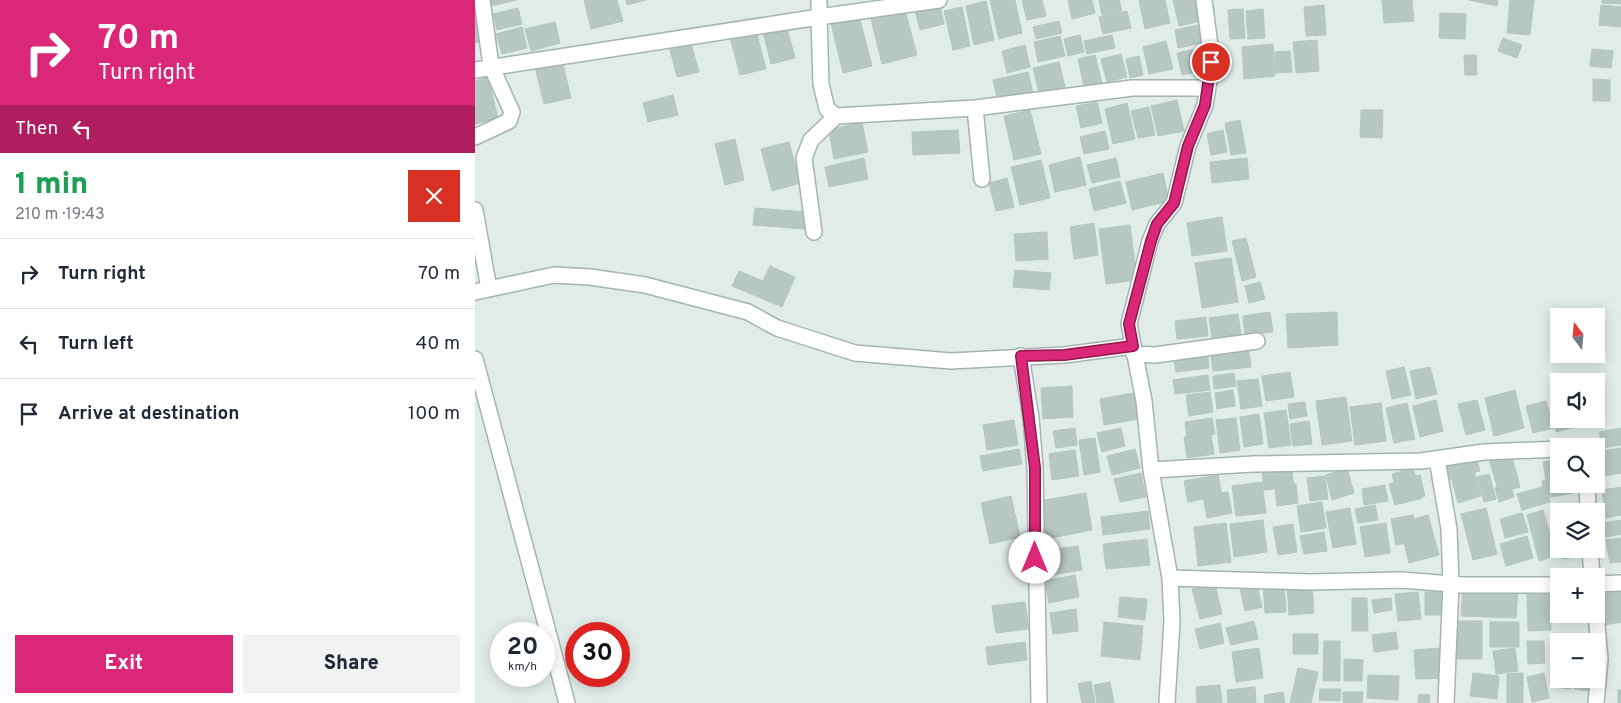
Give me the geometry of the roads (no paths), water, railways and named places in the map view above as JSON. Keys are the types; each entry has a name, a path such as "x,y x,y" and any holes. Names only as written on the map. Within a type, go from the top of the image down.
{"street":[{"path":"475,137 509,122 512,117 512,112 491,66 482,0"},
{"path":"819,0 821,84 827,109 836,116"},
{"path":"475,70 491,66 939,0"},
{"path":"1167,703 1172,621 1170,578 1151,470 1144,401 1129,324 1151,241 1157,224 1174,203 1188,146 1205,105 1211,53 1204,0"},
{"path":"814,232 804,158 811,140 836,116 975,108 1132,88 1207,88"},
{"path":"975,108 982,179"},
{"path":"475,210 485,283 554,275 589,277 645,285 748,312 784,331 855,353 951,361 1064,355 1133,346 1155,355 1257,341"},
{"path":"1021,356 1035,468 1039,703"},
{"path":"475,359 567,703"},
{"path":"1151,470 1253,464 1437,459 1484,452 1550,449"},
{"path":"1437,459 1449,529 1451,584 1446,703"},
{"path":"1170,578 1310,582 1403,580 1451,584 1550,586"},
{"path":"1605,584 1621,583"},
{"path":"1596,623 1600,659 1596,703"}]}
